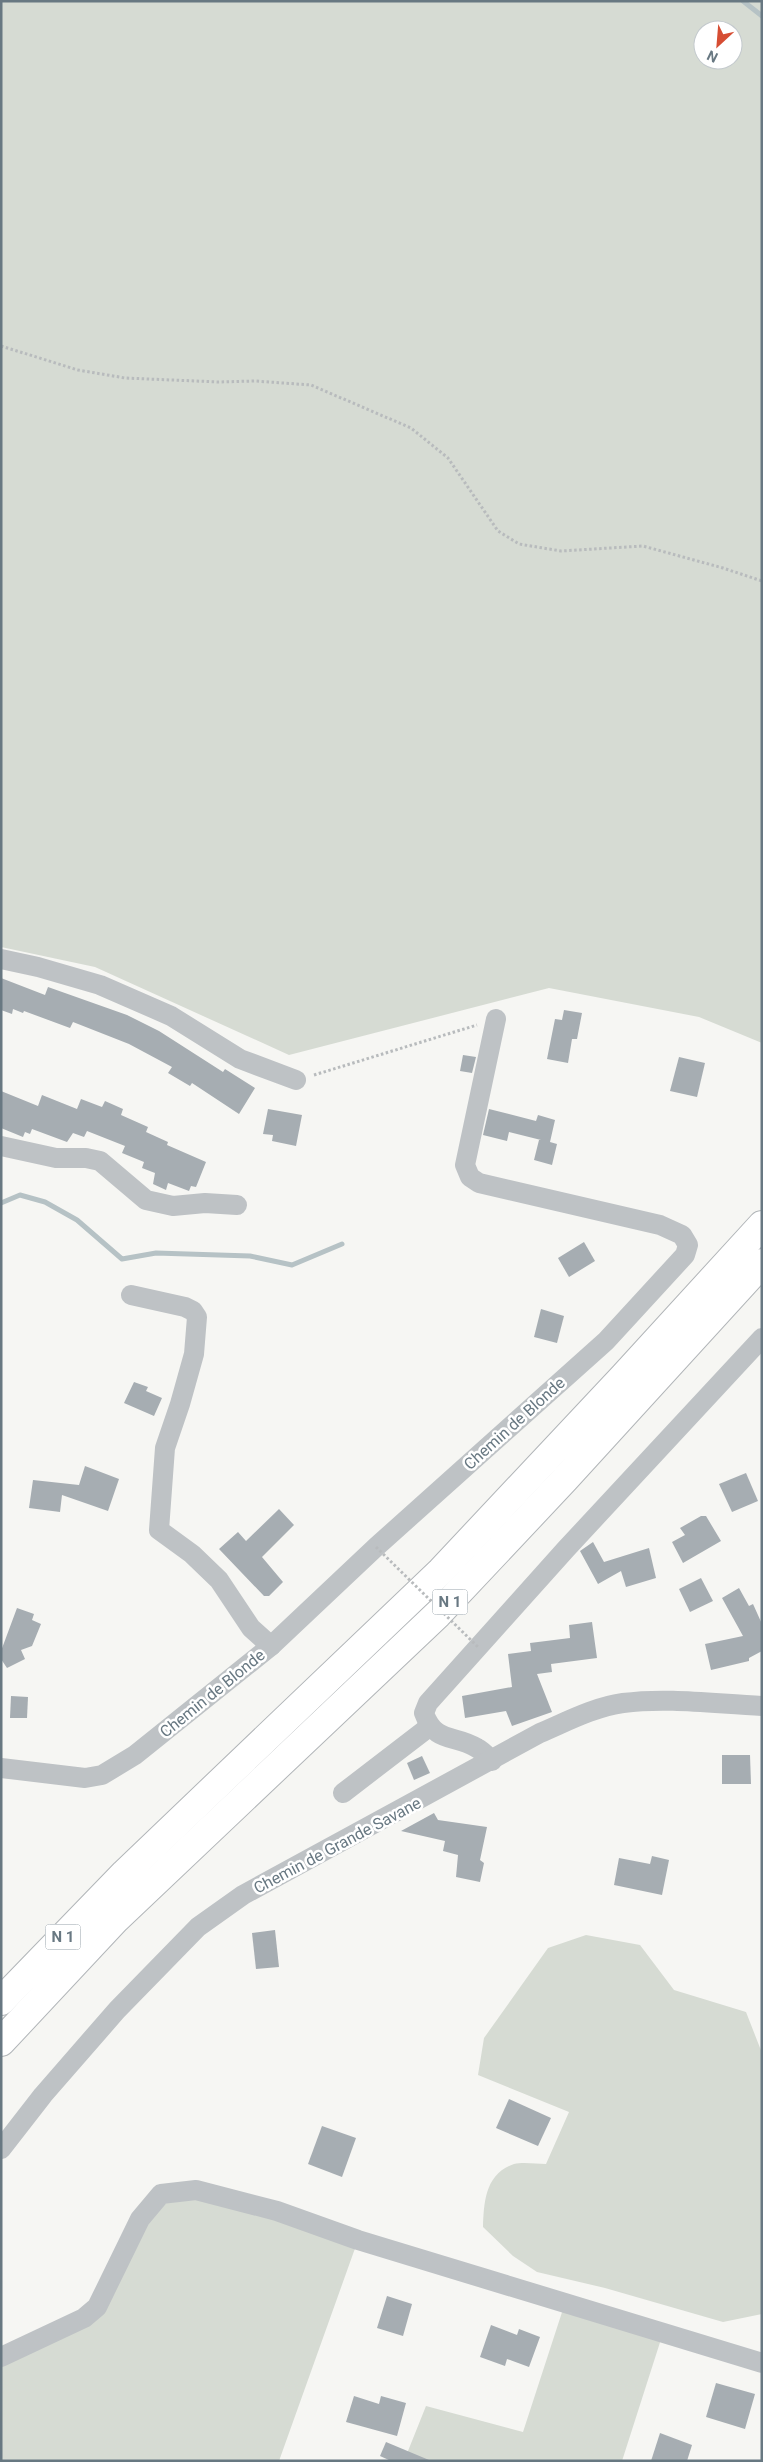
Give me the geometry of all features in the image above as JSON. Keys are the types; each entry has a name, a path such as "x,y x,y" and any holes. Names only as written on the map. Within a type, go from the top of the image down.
{"highway":[{"name":"N 1","path":"1,2001 125,1873 441,1572 631,1369 762,1225"},
{"name":"N 1","path":"1,2042 116,1919 438,1614 565,1480 762,1263"}],"street":[{"path":"1,959 38,967 100,985 171,1016 240,1059 296,1080"},
{"name":"Chemin de Blonde","path":"1,1768 85,1778 102,1775 135,1755 271,1646 376,1547 606,1341 685,1254 688,1245 682,1235 660,1225 479,1183 470,1177 465,1165 496,1019"},
{"path":"1,1146 56,1158 86,1158 100,1161 146,1200 173,1206 205,1203 237,1205"},
{"path":"131,1294 184,1307 193,1311 197,1317 194,1354 165,1448 159,1530 192,1554 219,1580 251,1628 271,1646"},
{"path":"492,1761 476,1747 445,1738 429,1727 424,1713 428,1703 762,1338"},
{"name":"Chemin de Grande Savane","path":"1,2149 43,2095 111,2017 198,1927 243,1895 540,1734 590,1712 622,1703 651,1701 762,1706"},
{"path":"343,1793 429,1727"},
{"path":"1,2357 84,2318 97,2307 145,2212 161,2194 196,2190 277,2211 358,2240 762,2363"}],"path":[{"path":"1,346 78,370 125,378 219,382 255,380 311,385 410,428 448,458 498,531 519,544 561,551 643,546 762,581"},
{"path":"296,1080 496,1019"},
{"path":"376,1547 478,1647"}],"shaded area":[{"path":"1,1 762,1 762,1043 699,1017 549,988 289,1055 95,967 1,947"},
{"path":"586,1935 640,1945 674,1990 746,2012 762,2053 762,2314 723,2322 605,2288 537,2272 513,2256 483,2227 484,2208 488,2190 497,2175 514,2164 546,2164 569,2112 478,2075 484,2038 548,1948"},
{"path":"196,2190 358,2240 279,2461 1,2461 1,2357 84,2318 161,2194"},
{"path":"565,2303 663,2333 622,2461 404,2461 426,2406 523,2432"}],"building":[{"path":"1,978 45,995 48,987 127,1015 159,1031 223,1072 225,1069 255,1088 239,1114 192,1083 190,1086 168,1073 172,1067 129,1044 73,1022 70,1028 24,1011 23,1013 13,1009 12,1014 1,1010"},
{"path":"564,1010 582,1013 577,1039 572,1039 568,1063 547,1059 555,1019 562,1020"},
{"path":"463,1055 476,1057 472,1073 460,1071"},
{"path":"679,1057 705,1063 697,1097 670,1091"},
{"path":"1,1091 38,1106 42,1095 77,1109 81,1099 102,1107 105,1101 123,1109 121,1115 148,1127 146,1132 168,1142 167,1145 206,1162 196,1187 191,1186 189,1191 168,1183 166,1190 153,1184 155,1173 142,1168 144,1162 122,1153 125,1146 87,1131 84,1137 73,1133 67,1142 32,1129 30,1134 25,1132 23,1137 1,1128"},
{"path":"268,1109 302,1115 296,1146 272,1141 273,1135 263,1134"},
{"path":"489,1109 536,1121 538,1115 555,1120 550,1142 557,1144 552,1165 534,1160 539,1140 541,1140 509,1132 507,1141 483,1135"},
{"path":"584,1242 595,1261 569,1277 558,1258"},
{"path":"541,1309 564,1316 557,1343 534,1337"},
{"path":"134,1382 148,1387 146,1391 162,1398 154,1416 124,1403"},
{"path":"85,1466 119,1479 108,1511 62,1495 60,1512 29,1508 33,1480 79,1485"},
{"path":"746,1473 758,1501 732,1512 719,1484"},
{"path":"279,1509 294,1525 262,1557 283,1582 269,1596 264,1596 219,1549 238,1532 246,1541"},
{"path":"701,1516 706,1516 721,1541 683,1563 672,1542 685,1535 680,1528"},
{"path":"593,1542 604,1562 649,1548 656,1578 626,1587 621,1571 598,1584 580,1551"},
{"path":"701,1578 713,1601 690,1612 679,1589"},
{"path":"739,1588 749,1606 753,1604 762,1624 762,1651 749,1658 749,1661 711,1670 705,1644 743,1636 722,1598"},
{"path":"17,1608 34,1614 32,1620 41,1624 32,1646 21,1650 25,1659 7,1668 1,1659 1,1651"},
{"path":"592,1622 597,1658 551,1664 552,1672 537,1674 552,1712 512,1726 506,1711 465,1718 462,1696 512,1687 508,1654 531,1651 530,1643 570,1638 569,1625"},
{"path":"11,1696 28,1697 27,1718 10,1718"},
{"path":"722,1755 750,1755 751,1784 722,1784"},
{"path":"422,1756 430,1773 414,1780 407,1763"},
{"path":"434,1813 438,1820 487,1827 480,1860 484,1863 480,1882 456,1877 458,1855 443,1851 445,1841 401,1831"},
{"path":"652,1856 669,1860 662,1895 614,1885 619,1858 650,1864"},
{"path":"275,1930 279,1967 256,1969 252,1933"},
{"path":"509,2099 551,2118 538,2146 496,2128"},
{"path":"322,2126 356,2138 342,2177 308,2164"},
{"path":"387,2296 412,2304 403,2336 377,2328"},
{"path":"491,2325 517,2335 519,2329 540,2337 529,2367 507,2359 505,2366 480,2357"},
{"path":"716,2383 755,2394 745,2429 706,2417"},
{"path":"354,2396 379,2404 381,2396 406,2403 397,2436 346,2422"},
{"path":"660,2433 692,2445 687,2461 651,2461"},
{"path":"386,2442 429,2461 391,2461 380,2456"}],"waterway":[{"path":"743,1 762,16"},
{"path":"1,1203 20,1195 45,1202 77,1220 122,1259 156,1253 250,1256 292,1265 342,1244"}]}
